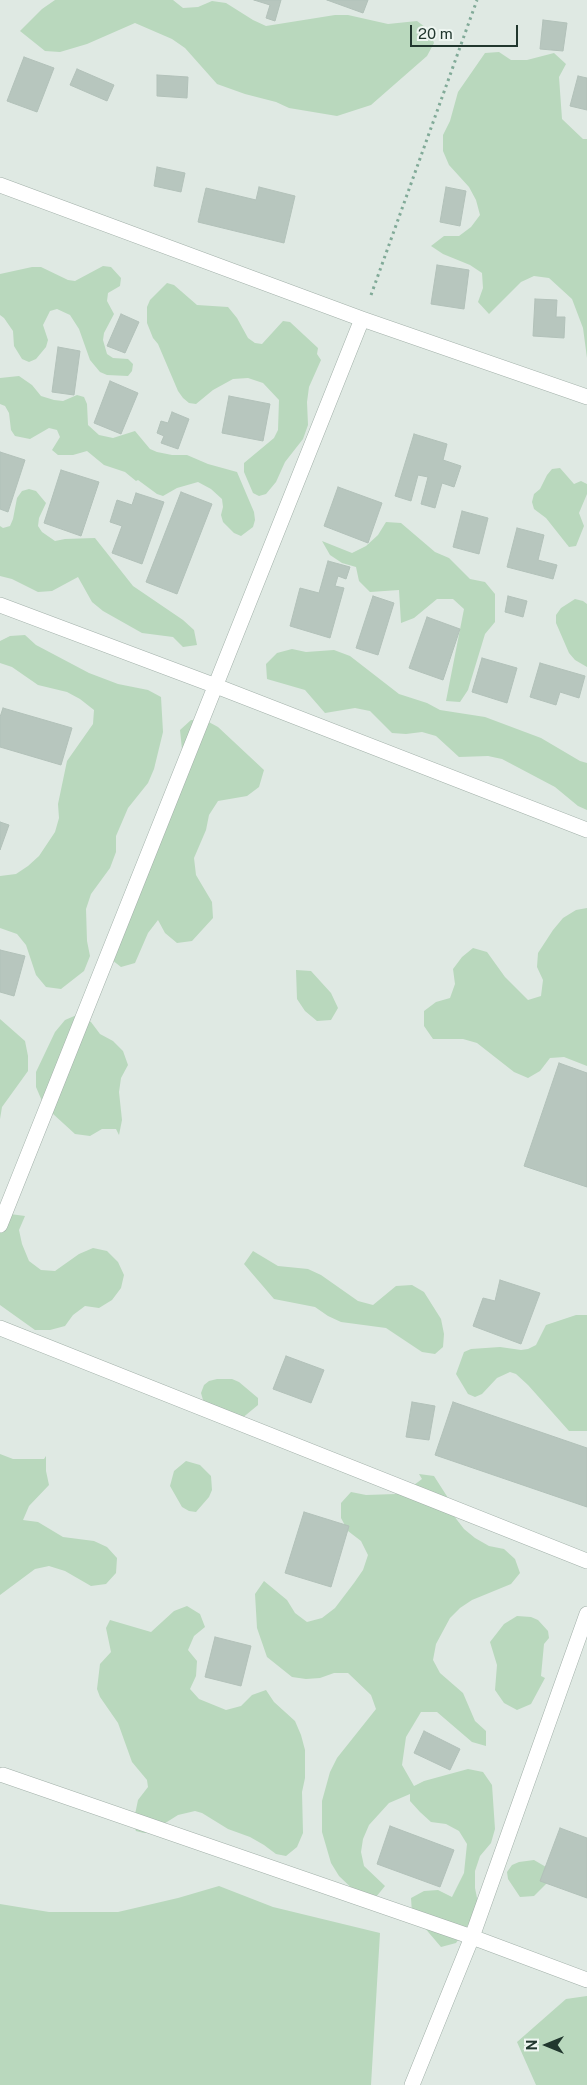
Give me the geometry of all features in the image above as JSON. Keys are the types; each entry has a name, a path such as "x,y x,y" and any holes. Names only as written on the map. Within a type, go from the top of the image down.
{"street":[{"path":"0,185 362,319 587,397"},
{"path":"0,1225 362,319"},
{"path":"0,604 587,830"},
{"path":"0,1328 587,1561"},
{"path":"412,2085 472,1937 587,1614"},
{"path":"3,1775 472,1937 587,1980"}],"path":[{"path":"362,319 477,0"}],"green space":[{"path":"55,0 173,0 183,8 198,7 212,1 226,3 266,26 335,15 348,15 388,24 417,21 429,30 434,43 427,56 371,105 337,116 289,108 276,102 217,84 185,48 172,39 135,23 87,44 60,52 45,51 20,31 42,9"},
{"path":"499,52 511,60 527,60 554,53 566,64 559,77 562,119 583,139 587,139 587,358 583,328 572,299 549,278 534,276 521,282 489,314 478,302 483,288 482,273 431,246 444,236 459,236 471,227 480,215 476,200 469,187 449,165 443,151 443,135 450,121 458,92 485,53"},
{"path":"103,266 111,267 121,278 120,286 108,293 107,301 114,314 104,333 103,340 107,354 113,358 128,359 133,364 132,371 128,376 107,375 100,372 90,360 79,329 70,315 57,309 50,311 43,325 48,340 46,347 36,359 29,362 22,359 14,346 13,331 0,315 0,274 32,267 41,267 68,280 75,281"},
{"path":"167,283 174,285 197,305 228,307 237,318 248,338 255,343 262,344 283,321 290,322 318,348 317,354 321,360 309,387 307,402 308,425 303,439 285,462 276,482 266,494 259,496 253,493 244,472 244,463 274,438 278,430 279,400 263,383 248,378 233,379 213,390 196,404 189,403 183,398 147,323 147,307 150,300"},
{"path":"19,376 32,385 41,396 63,401 77,395 84,397 87,404 88,425 99,435 113,438 135,431 150,449 157,452 187,455 208,464 237,472 254,512 255,520 253,527 241,536 234,533 223,522 221,515 222,499 211,489 198,482 177,488 163,496 157,494 138,480 136,481 125,472 104,465 87,451 73,455 58,455 52,450 60,437 57,430 49,428 30,439 15,436 11,430 9,413 5,406 0,404 0,378"},
{"path":"560,468 574,484 581,481 587,484 587,494 579,513 584,526 576,546 569,547 546,518 534,509 532,502 534,494 540,489 547,475 552,469"},
{"path":"29,489 36,491 46,503 39,518 38,526 42,532 55,541 95,538 133,586 183,620 194,630 197,645 183,647 173,637 142,633 103,611 92,602 78,577 52,591 38,592 12,579 0,576 0,526 3,528 10,526 17,498 22,491"},
{"path":"386,522 401,523 435,552 449,558 470,579 485,582 495,594 495,622 485,634 468,690 460,702 446,701 464,609 453,599 437,599 414,618 401,623 399,590 370,592 359,581 356,567 342,563 330,555 322,541 352,553 366,546 378,535"},
{"path":"575,599 587,604 587,667 575,660 569,653 556,623 556,615 561,608"},
{"path":"25,635 36,645 89,673 118,684 148,690 161,697 163,732 154,769 148,783 128,808 116,836 116,852 110,868 91,894 86,909 87,941 90,956 84,971 61,989 46,987 36,975 26,945 17,934 0,928 0,876 16,874 28,866 39,856 55,832 59,818 58,804 67,761 93,724 94,710 67,692 38,685 12,667 0,663 0,641 10,636"},
{"path":"292,649 306,652 334,650 350,656 399,694 427,703 440,710 485,717 541,738 580,761 587,763 587,810 578,806 555,787 502,759 488,756 459,757 436,736 422,732 392,733 370,711 355,708 325,713 305,690 267,679 266,664 277,653"},
{"path":"191,720 205,720 218,727 264,770 259,787 247,796 218,801 209,815 206,830 194,858 196,875 212,902 213,918 192,941 177,943 165,933 158,920 148,933 135,963 121,967 112,960 126,889 131,876 140,863 183,759 180,730"},
{"path":"587,908 587,1066 564,1057 550,1058 540,1071 528,1078 514,1072 477,1043 463,1039 433,1039 424,1026 424,1011 436,1002 450,998 455,984 453,969 462,957 473,948 487,952 505,977 528,1000 541,996 543,980 537,967 538,953 563,918 576,910"},
{"path":"296,970 311,971 331,993 338,1008 331,1020 317,1021 305,1011 297,999"},
{"path":"79,1014 91,1022 100,1034 113,1041 123,1051 128,1065 121,1078 119,1092 122,1120 119,1135 116,1129 102,1129 90,1136 75,1134 42,1101 36,1087 36,1072 55,1032 65,1020"},
{"path":"0,1019 25,1041 28,1071 2,1107 0,1119"},
{"path":"10,1214 25,1216 19,1230 22,1244 29,1261 41,1270 55,1271 79,1254 93,1248 107,1251 118,1262 124,1275 121,1288 112,1300 99,1308 85,1306 73,1315 65,1326 50,1330 35,1330 0,1305 0,1229"},
{"path":"253,1251 278,1266 308,1269 321,1275 358,1301 373,1305 396,1286 412,1285 424,1292 441,1319 444,1334 443,1347 435,1354 422,1352 386,1328 341,1322 315,1307 274,1299 244,1264"},
{"path":"576,1315 587,1315 587,1431 569,1431 528,1385 516,1374 510,1372 497,1378 482,1394 475,1397 468,1394 456,1374 464,1352 471,1349 500,1347 528,1349 536,1345 546,1325"},
{"path":"232,1379 239,1382 258,1398 258,1405 235,1424 206,1407 201,1393 204,1385 209,1381"},
{"path":"0,1454 13,1459 44,1459 46,1456 46,1471 49,1485 29,1506 23,1520 38,1522 63,1537 94,1541 107,1547 117,1558 116,1573 106,1584 91,1586 65,1571 49,1566 35,1569 0,1595"},
{"path":"186,1461 200,1465 211,1476 212,1490 209,1497 196,1512 182,1507 170,1486 174,1471"},
{"path":"419,1474 434,1476 450,1501 454,1516 464,1529 489,1546 504,1549 515,1559 520,1573 511,1584 472,1600 460,1608 450,1618 436,1644 433,1660 440,1673 463,1693 475,1721 486,1731 486,1746 472,1742 437,1712 421,1712 406,1737 402,1765 414,1786 424,1781 468,1769 483,1772 492,1785 495,1829 491,1843 480,1856 475,1871 475,1888 478,1903 473,1917 456,1943 441,1947 412,1913 411,1898 424,1891 438,1890 452,1897 464,1873 467,1844 459,1831 446,1824 431,1822 410,1801 410,1794 389,1803 369,1825 363,1839 361,1852 364,1866 385,1886 376,1897 361,1897 339,1876 331,1863 322,1832 322,1801 330,1772 337,1758 376,1709 371,1695 348,1673 334,1673 320,1678 306,1679 292,1677 267,1657 257,1628 255,1594 264,1581 287,1600 295,1613 307,1622 322,1618 335,1608 354,1583 363,1570 368,1555 361,1541 348,1531 341,1518 341,1503 351,1492 366,1495 396,1494 410,1488 422,1479"},
{"path":"187,1606 200,1614 205,1627 194,1636 188,1650 197,1661 196,1676 190,1689 199,1699 226,1710 241,1706 252,1695 266,1690 274,1702 295,1721 301,1735 305,1750 305,1778 302,1792 303,1833 297,1847 286,1856 276,1854 250,1837 228,1829 202,1813 195,1811 178,1815 151,1832 136,1831 133,1824 138,1800 148,1787 147,1780 132,1762 118,1723 100,1697 97,1689 100,1664 111,1652 106,1628 110,1620 151,1632 174,1611"},
{"path":"517,1616 531,1617 538,1620 548,1631 549,1638 544,1644 541,1676 545,1678 531,1704 517,1710 504,1703 495,1690 497,1665 490,1642 504,1624"},
{"path":"534,1860 546,1867 550,1880 534,1896 520,1897 508,1879 507,1872 512,1865"},
{"path":"219,1886 273,1907 380,1933 371,2085 0,2085 0,1904 49,1912 118,1912"},
{"path":"587,1996 587,2085 536,2085 517,2042 566,1999"}],"building":[{"path":"254,0 281,0 275,21 266,18 270,5"},
{"path":"327,0 368,0 363,13"},
{"path":"543,20 567,23 563,51 540,49"},
{"path":"24,57 54,68 37,112 7,101"},
{"path":"77,69 114,85 107,101 70,85"},
{"path":"157,75 188,77 187,98 157,96"},
{"path":"578,76 587,78 587,110 570,106"},
{"path":"157,167 185,173 181,192 154,186"},
{"path":"259,187 295,196 284,243 198,222 206,188 256,200"},
{"path":"446,187 466,191 460,226 440,222"},
{"path":"437,265 469,270 464,309 431,304"},
{"path":"535,299 557,300 556,317 565,317 564,338 533,336"},
{"path":"121,314 139,322 125,353 107,346"},
{"path":"58,347 80,351 74,395 52,392"},
{"path":"110,381 138,393 121,434 94,423"},
{"path":"229,396 270,404 263,441 222,433"},
{"path":"172,412 189,419 178,449 161,443 164,436 157,433 161,421 168,423"},
{"path":"414,434 447,444 443,460 461,466 454,487 442,483 435,508 421,504 428,477 418,475 411,501 395,496"},
{"path":"0,452 25,460 8,512 0,509"},
{"path":"61,470 99,482 81,536 44,523"},
{"path":"338,487 382,503 368,543 324,526"},
{"path":"181,492 212,504 177,594 146,582"},
{"path":"136,493 164,502 142,564 112,553 122,526 110,522 117,500 132,505"},
{"path":"462,511 488,518 479,554 453,547"},
{"path":"517,528 544,535 538,560 557,565 553,579 507,567"},
{"path":"328,561 350,567 346,579 338,576 335,586 344,588 330,638 290,626 300,588 319,593"},
{"path":"373,596 394,603 378,655 356,648"},
{"path":"508,596 527,601 523,617 505,612"},
{"path":"427,617 460,629 443,680 409,668"},
{"path":"482,658 517,668 507,703 472,692"},
{"path":"540,663 585,676 579,698 560,692 556,705 530,697"},
{"path":"3,708 72,728 61,765 0,747 0,717"},
{"path":"0,822 9,825 0,850"},
{"path":"0,950 25,956 14,996 0,992"},
{"path":"559,1063 587,1073 587,1187 524,1166"},
{"path":"500,1280 540,1293 521,1344 473,1326 483,1298 495,1301"},
{"path":"286,1356 324,1370 311,1403 273,1389"},
{"path":"412,1402 435,1406 429,1440 406,1437"},
{"path":"453,1402 587,1448 587,1507 435,1455"},
{"path":"304,1512 349,1526 331,1587 285,1573"},
{"path":"215,1637 251,1646 241,1686 205,1677"},
{"path":"424,1731 460,1749 450,1770 414,1753"},
{"path":"390,1826 454,1850 440,1887 377,1864"},
{"path":"560,1828 587,1838 587,1898 540,1881"}]}
